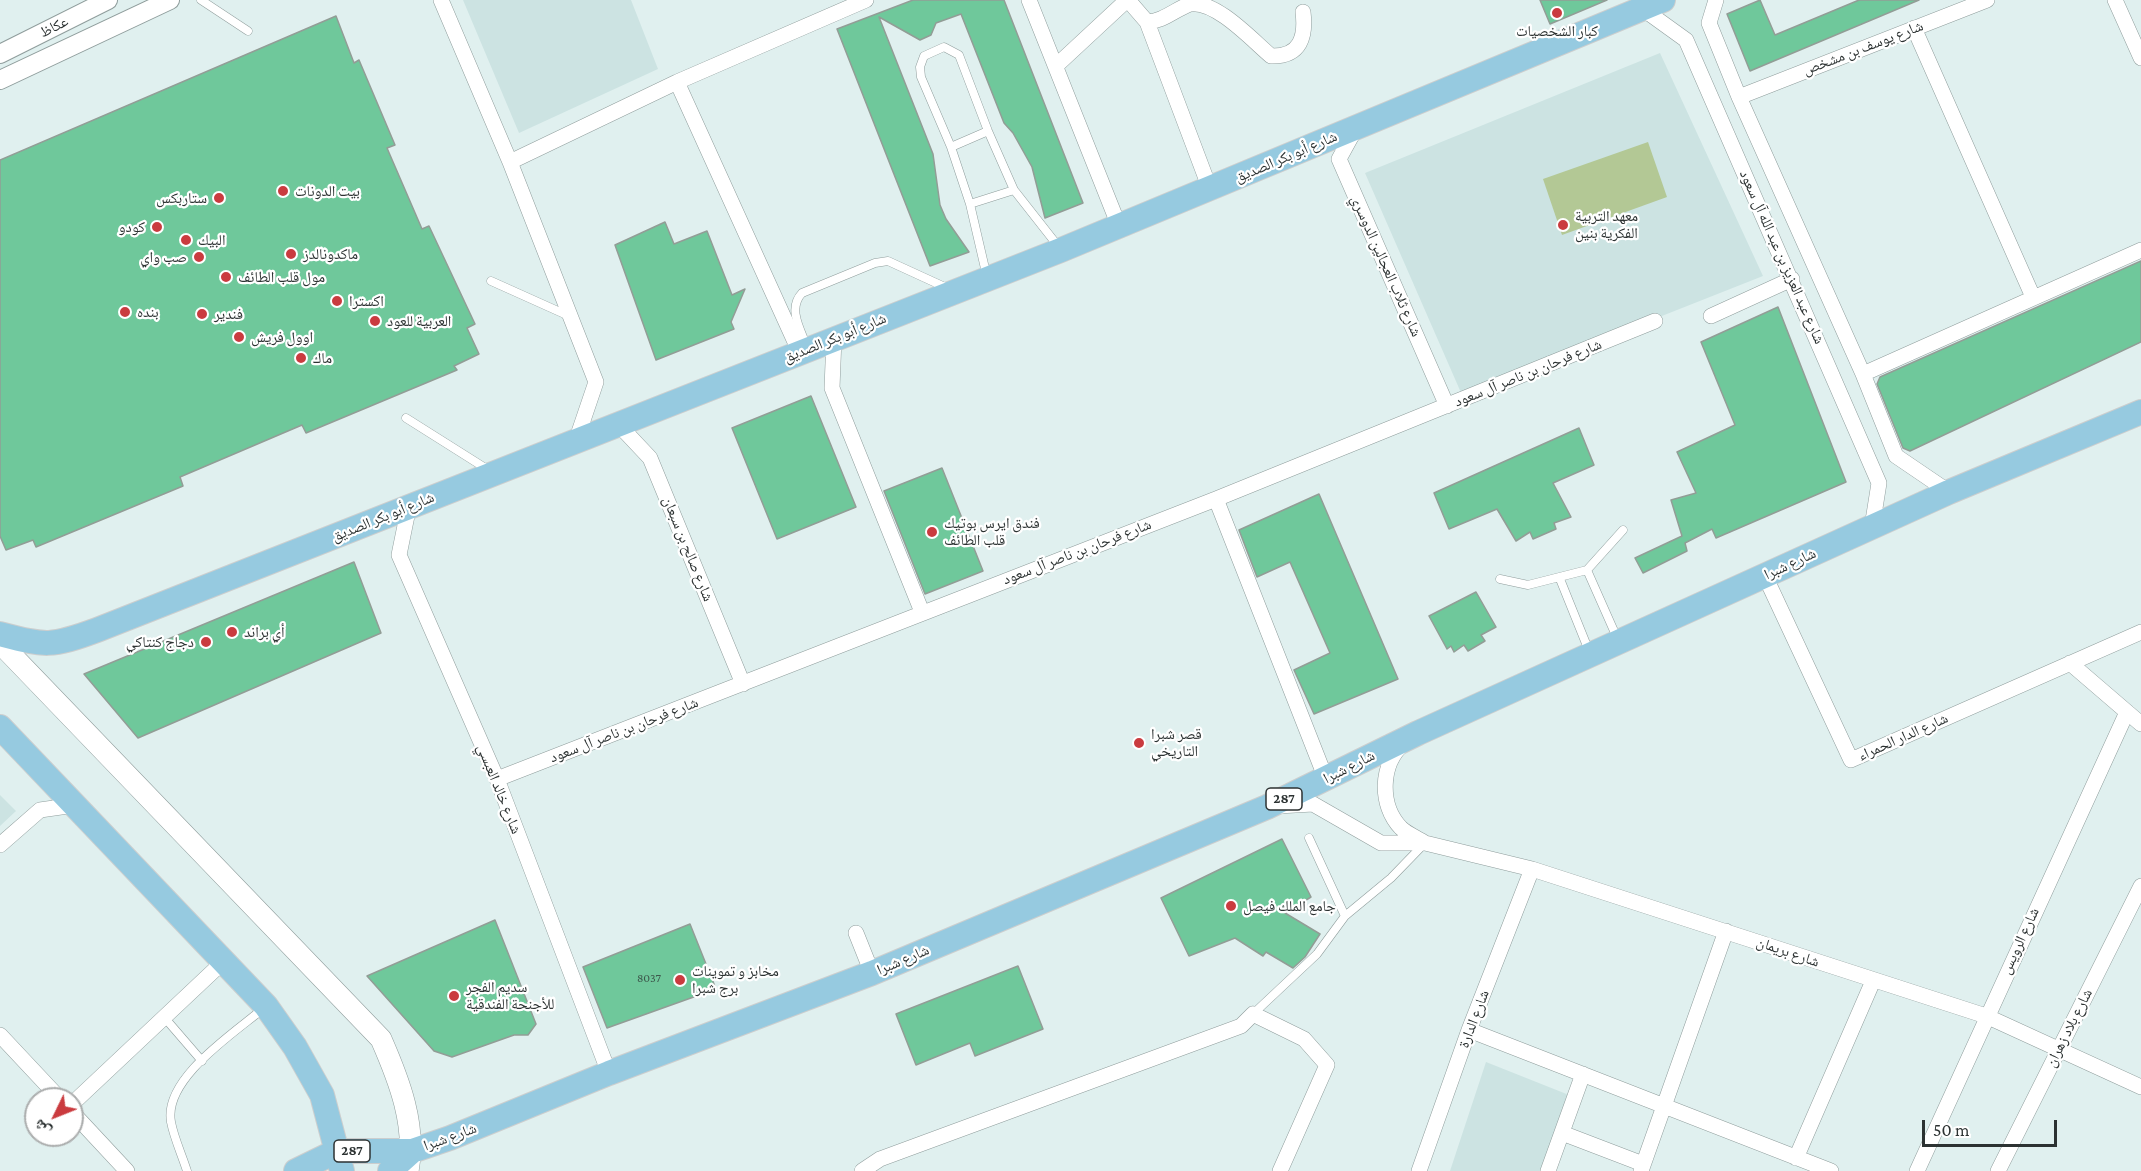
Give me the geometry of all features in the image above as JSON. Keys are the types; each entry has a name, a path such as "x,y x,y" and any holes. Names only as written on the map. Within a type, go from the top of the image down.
{"main road":[{"name":"شارع أبو بكر الصديق","path":"0,633 40,645 65,642 1061,250 1653,5"},
{"name":"شارع شبرا","path":"410,1161 450,1138 609,1073 872,973 1267,807 1418,732 1949,492 2141,412"},
{"path":"0,643 381,1039 401,1083 410,1161"},
{"path":"1,730 266,1006 295,1047 322,1095 339,1161"},
{"name":"287","path":"296,1171 339,1161 410,1161"},
{"name":"287","path":"390,1171 410,1161"}],"street":[{"name":"عكاظ","path":"0,54 108,0"},
{"path":"0,80 170,0"},
{"path":"441,0 510,162 596,382 576,441"},
{"path":"510,162 677,82 866,0"},
{"path":"1029,0 1057,65 1119,226"},
{"path":"1057,65 1127,0 1147,22 1210,189"},
{"name":"شارع عبد العزيز بن عبد الله آل سعود","path":"1716,0 1709,23 1739,97 1863,374 1896,456 1949,492"},
{"name":"شارع يوسف بن مشخص","path":"1739,97 1987,0"},
{"path":"2115,0 2141,58"},
{"path":"1147,22 1158,21 1193,3 1209,5 1223,11 1271,56 1280,56 1303,40 1306,31 1303,12"},
{"name":"شارع عبد العزيز بن عبد الله آل سعود","path":"1653,5 1686,40 1879,483 1872,527"},
{"path":"1914,28 2033,297"},
{"path":"677,82 804,351"},
{"name":"شارع ثلاب العجالين الدوسري","path":"1356,128 1339,159 1447,406"},
{"path":"1863,374 2141,250"},
{"path":"1711,316 1792,279"},
{"name":"شارع فرحان بن ناصر آل سعود","path":"497,779 1216,499 1655,321"},
{"path":"834,338 832,388 922,612"},
{"name":"شارع صالح بن سبعان","path":"618,424 650,458 743,684"},
{"path":"1216,499 1326,779"},
{"name":"شارع خالد العبسي","path":"410,506 399,555 553,910 609,1073"},
{"name":"شارع الدار الحمراء","path":"1765,576 1851,760 2141,632"},
{"path":"2070,663 2141,724"},
{"name":"شارع الرويس","path":"1917,1171 2127,712"},
{"path":"1418,732 1396,750 1385,776 1387,804 1401,828 1425,843"},
{"path":"1267,807 1313,804 1381,843 1425,843"},
{"path":"0,845 40,810 75,805"},
{"name":"شارع بريمان","path":"1425,843 1532,868 1986,1016 2141,1087"},
{"name":"شارع الدارة","path":"1419,1171 1469,1030 1532,868"},
{"name":"شارع بلاد زهران","path":"1998,1171 2141,886"},
{"path":"1562,1133 1642,1168 1662,1106 1726,932"},
{"path":"856,933 872,973"},
{"path":"84,1093 224,961"},
{"path":"1796,1158 1873,981"},
{"path":"862,1171 880,1159 1240,1026 1253,1014 1304,1039 1327,1065 1280,1171"},
{"path":"1469,1030 1831,1171"},
{"path":"0,1035 49,1087"},
{"path":"1548,1171 1583,1074"},
{"path":"84,1125 127,1171"}],"lane":[{"path":"201,0 248,31"},
{"path":"987,278 970,204 951,147 921,77 920,67 924,56 944,47 959,55 988,131 1014,190 1061,250"},
{"path":"951,147 988,131"},
{"path":"970,204 1014,190"},
{"path":"804,351 794,309 795,300 801,293 875,263 888,261 954,291"},
{"path":"491,281 572,318"},
{"path":"406,418 494,473"},
{"path":"1500,579 1528,585 1560,579 1587,570 1623,530"},
{"path":"1587,570 1619,642"},
{"path":"1560,579 1591,655"},
{"path":"1309,838 1345,916"},
{"path":"1253,1014 1317,954 1345,916 1391,878 1425,843"},
{"path":"187,1171 171,1120 174,1095 192,1068 266,1006"},
{"path":"164,1017 202,1061"}],"shaded area":[{"path":"463,0 631,0 658,69 519,133"},
{"name":"معهد التربية الفكرية بنين","path":"1660,53 1763,276 1462,395 1365,173"},
{"path":"0,795 16,811 0,826"},
{"path":"1486,1062 1569,1095 1542,1171 1450,1171"}],"green space":[{"path":"1648,142 1667,197 1562,235 1543,179"}],"building":[{"path":"913,0 1004,0 1083,203 1045,218 1032,167 1013,133 1004,123 961,14 936,23 931,35 920,40 879,17 933,154 940,205 946,219 969,252 930,266 837,29"},
{"path":"1540,0 1607,0 1550,24"},
{"path":"1760,0 1775,35 1859,0 1919,0 1750,71 1727,14"},
{"name":"مول قلب الطائف","path":"336,16 354,63 359,60 395,145 387,148 422,229 429,226 475,324 467,328 479,354 454,366 457,370 306,433 302,425 180,477 183,486 36,547 33,540 6,550 0,536 0,160"},
{"path":"665,222 674,244 707,231 732,295 745,289 731,322 734,329 656,360 615,245"},
{"path":"2141,261 2141,342 1910,451 1903,448 1877,384 1880,377"},
{"path":"1778,307 1846,482 1716,538 1712,529 1685,543 1687,551 1643,573 1635,558 1682,536 1671,500 1696,493 1677,452 1735,425 1701,342"},
{"path":"811,396 856,507 777,539 732,428"},
{"path":"1579,428 1594,465 1553,483 1571,517 1554,523 1556,529 1533,539 1530,532 1516,541 1497,509 1449,529 1434,493"},
{"name":"فندق ايرس بوتيك قلب الطائف","path":"942,468 983,571 925,594 884,491"},
{"path":"1319,494 1398,679 1314,714 1294,670 1330,653 1290,562 1257,577 1239,530"},
{"path":"354,562 381,633 138,738 84,674"},
{"path":"1476,592 1496,627 1481,635 1485,641 1468,651 1464,645 1454,652 1451,646 1447,649 1429,616"},
{"name":"جامع الملك فيصل","path":"1282,839 1311,897 1285,913 1320,934 1305,957 1293,968 1266,952 1263,956 1235,938 1189,956 1161,898"},
{"name":"سديم الفجر للأجنحة الفندقية","path":"495,920 536,1024 528,1035 514,1035 452,1057 434,1051 367,976"},
{"path":"690,924 716,989 607,1028 583,967"},
{"path":"1018,966 1043,1029 975,1056 970,1043 916,1065 896,1014"}],"place":[{"name":"كبار الشخصيات","path":"1557,13"},
{"name":"بيت الدونات","path":"283,191"},
{"name":"ستاربكس","path":"219,198"},
{"name":"معهد التربية الفكرية بنين","path":"1563,225"},
{"name":"كودو","path":"157,227"},
{"name":"البيك","path":"186,240"},
{"name":"ماكدونالدز","path":"291,254"},
{"name":"صب واي","path":"199,257"},
{"name":"مول قلب الطائف","path":"226,277"},
{"name":"اكسترا","path":"337,301"},
{"name":"بنده","path":"125,312"},
{"name":"فندير","path":"202,314"},
{"name":"العربية للعود","path":"375,321"},
{"name":"اوول فريش","path":"239,337"},
{"name":"ماك","path":"301,358"},
{"name":"فندق ايرس بوتيك قلب الطائف","path":"932,532"},
{"name":"أي براند","path":"232,632"},
{"name":"دجاج كنتاكي","path":"206,642"},
{"name":"قصر شبرا التاريخي","path":"1139,743"},
{"name":"جامع الملك فيصل","path":"1231,906"},
{"name":"مخابز و تموينات برج شبرا","path":"680,980"},
{"name":"سديم الفجر للأجنحة الفندقية","path":"454,996"}]}
